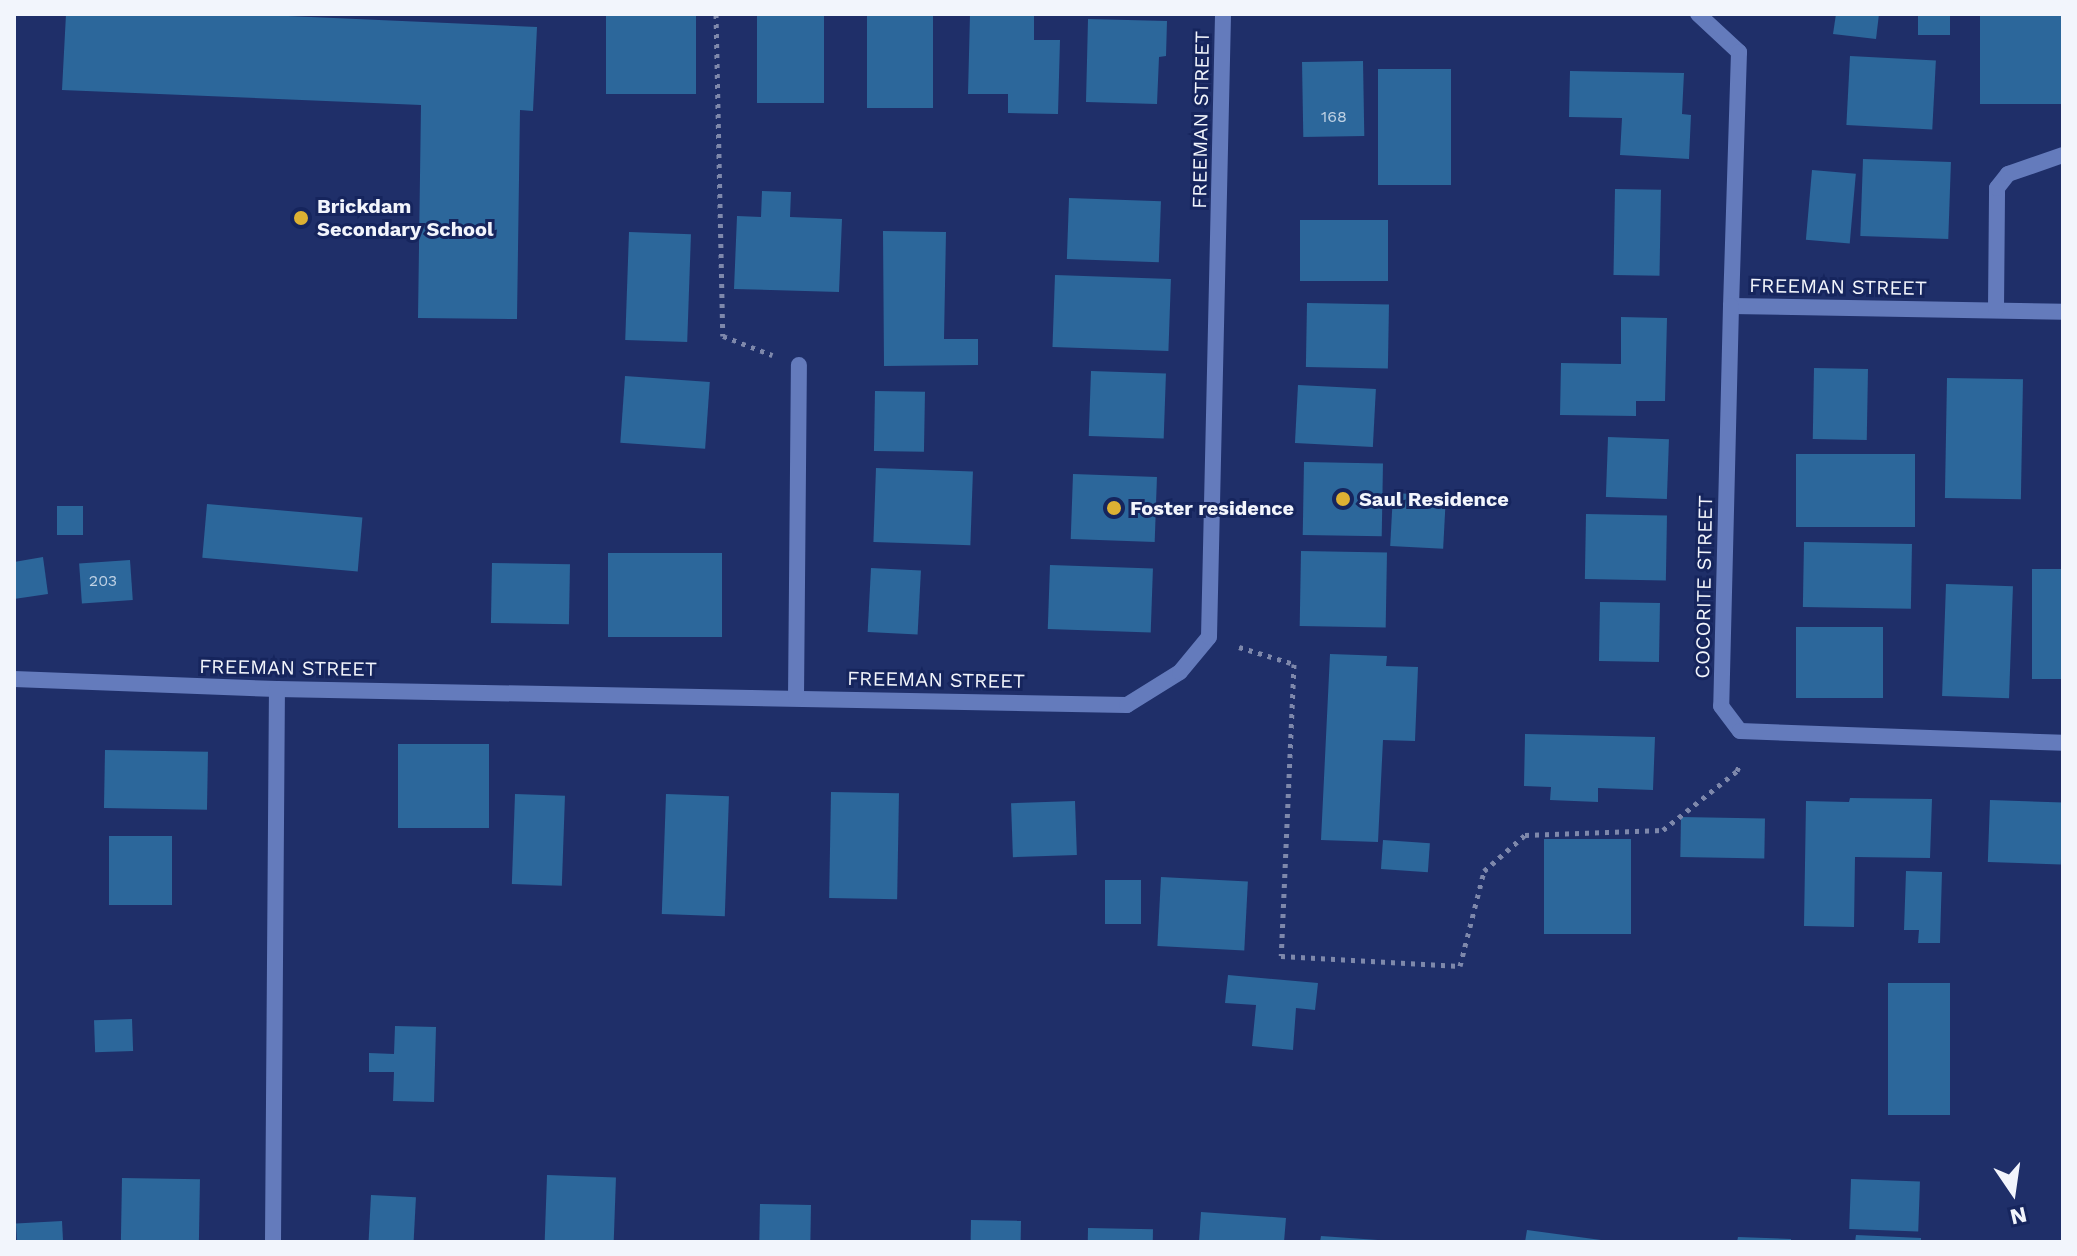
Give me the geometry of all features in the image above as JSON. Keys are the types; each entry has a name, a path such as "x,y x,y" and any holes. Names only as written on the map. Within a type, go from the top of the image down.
{"street":[{"name":"FREEMAN STREET","path":"14,679 277,689 1127,705 1180,672 1209,637 1223,14"},
{"name":"FREEMAN STREET","path":"1698,14 1739,52 1731,306 2063,312"},
{"path":"1996,309 1997,188 2008,174 2063,155"},
{"name":"COCORITE STREET","path":"1731,306 1721,706 1740,731"},
{"path":"796,698 799,365"},
{"path":"273,1242 277,689"},
{"path":"1740,731 2063,743"}],"path":[{"path":"716,14 723,336 799,365"},
{"path":"1209,637 1294,664 1281,956 1460,966 1484,871 1525,835 1663,830 1737,771 1741,762 1740,731"}],"building":[{"path":"66,14 240,14 537,27 533,111 520,110 517,319 418,318 421,105 62,90"},
{"path":"606,14 696,14 696,94 606,94"},
{"path":"757,14 824,14 824,103 757,103"},
{"path":"867,14 933,14 933,108 867,108"},
{"path":"970,14 1034,14 1034,40 1060,40 1058,114 1008,113 1008,94 968,94"},
{"path":"1836,14 1879,14 1876,39 1833,34"},
{"path":"1918,14 1950,14 1950,35 1918,35"},
{"path":"1980,14 2063,14 2063,104 1980,104"},
{"path":"1088,19 1167,21 1166,56 1159,57 1157,104 1086,102"},
{"path":"1850,56 1936,61 1932,129 1846,125"},
{"path":"1363,61 1364,136 1303,137 1302,62"},
{"path":"1378,69 1451,69 1451,185 1378,185"},
{"path":"1570,71 1684,73 1682,114 1691,115 1689,159 1620,155 1622,118 1569,117"},
{"path":"1863,159 1951,162 1948,239 1860,236"},
{"path":"1812,170 1856,174 1850,244 1806,240"},
{"path":"1615,189 1661,190 1659,276 1613,275"},
{"path":"762,191 791,192 790,217 842,219 839,292 734,289 737,216 761,217"},
{"path":"1069,198 1161,201 1159,262 1067,259"},
{"path":"1300,220 1388,220 1388,281 1300,281"},
{"path":"883,231 946,232 944,339 978,339 978,365 884,366"},
{"path":"629,232 691,234 687,342 625,340"},
{"path":"1055,275 1171,279 1168,351 1052,347"},
{"path":"1307,303 1389,304 1388,368 1306,367"},
{"path":"1621,317 1667,318 1665,401 1636,401 1636,416 1560,415 1561,363 1621,364"},
{"path":"1814,368 1868,369 1867,440 1813,439"},
{"path":"1091,371 1166,374 1164,439 1089,436"},
{"path":"625,376 710,382 705,449 620,443"},
{"path":"1947,378 2023,379 2021,499 1945,498"},
{"path":"1298,385 1376,389 1373,447 1295,443"},
{"path":"875,391 925,392 924,452 874,451"},
{"path":"1608,437 1669,439 1667,499 1606,497"},
{"path":"1796,454 1915,454 1915,527 1796,527"},
{"name":"Saul Residence","path":"1304,462 1383,463 1382,536 1303,535"},
{"path":"876,468 973,471 970,545 873,542"},
{"name":"Foster residence","path":"1073,474 1157,477 1155,542 1071,539"},
{"path":"1393,493 1446,496 1443,549 1390,546"},
{"path":"207,504 362,518 358,571 202,558"},
{"path":"57,506 83,506 83,535 57,535"},
{"path":"1586,514 1667,515 1666,580 1585,579"},
{"path":"1804,542 1912,544 1911,609 1803,607"},
{"path":"1301,551 1387,553 1386,627 1300,626"},
{"path":"608,553 722,553 722,637 608,637"},
{"path":"43,557 48,594 14,599 14,562"},
{"path":"130,560 133,600 82,603 79,564"},
{"path":"492,563 570,564 569,624 491,623"},
{"path":"1050,565 1153,569 1151,633 1048,629"},
{"path":"871,568 921,571 918,635 868,632"},
{"path":"2032,569 2063,569 2063,679 2032,679"},
{"path":"1946,584 2013,586 2009,698 1942,696"},
{"path":"1600,602 1660,603 1659,662 1599,661"},
{"path":"1796,627 1883,627 1883,698 1796,698"},
{"path":"1330,654 1387,656 1386,666 1418,667 1415,741 1383,740 1378,842 1321,840"},
{"path":"1525,734 1655,737 1653,790 1598,788 1598,802 1550,800 1551,787 1524,786"},
{"path":"398,744 489,744 489,828 398,828"},
{"path":"105,750 208,752 207,810 104,808"},
{"path":"831,792 899,793 897,899 829,898"},
{"path":"515,794 565,796 562,886 512,884"},
{"path":"666,794 729,796 725,916 662,914"},
{"path":"1850,798 1932,799 1930,858 1855,857 1854,927 1804,926 1806,801 1849,802"},
{"path":"1990,800 2063,803 2061,865 1988,862"},
{"path":"1075,801 1077,855 1013,857 1011,803"},
{"path":"1681,817 1765,818 1764,858 1680,857"},
{"path":"109,836 172,836 172,905 109,905"},
{"path":"1544,839 1631,839 1631,934 1544,934"},
{"path":"1383,840 1430,843 1428,872 1381,869"},
{"path":"1906,871 1942,872 1940,943 1918,943 1919,930 1904,930"},
{"path":"1161,877 1248,882 1244,950 1157,946"},
{"path":"1105,880 1141,880 1141,924 1105,924"},
{"path":"1228,975 1318,983 1315,1010 1296,1008 1293,1050 1252,1046 1256,1005 1225,1003"},
{"path":"1888,983 1950,983 1950,1115 1888,1115"},
{"path":"132,1019 133,1051 95,1052 94,1020"},
{"path":"395,1026 436,1027 434,1102 393,1101 394,1072 369,1072 369,1053 394,1054"},
{"path":"547,1175 616,1177 614,1242 545,1242"},
{"path":"122,1178 200,1179 199,1242 121,1242"},
{"path":"1851,1179 1920,1181 1918,1231 1849,1229"},
{"path":"371,1195 416,1197 414,1242 369,1242"},
{"path":"760,1204 811,1205 810,1242 759,1242"},
{"path":"1201,1212 1286,1218 1284,1242 1199,1242"},
{"path":"971,1220 1021,1221 1021,1242 971,1242"},
{"path":"62,1221 63,1242 17,1242 16,1223"},
{"path":"1088,1228 1153,1229 1153,1242 1088,1242"},
{"path":"1527,1230 1601,1240 1601,1242 1525,1242"},
{"path":"1856,1235 1921,1238 1921,1242 1855,1242"},
{"path":"1321,1236 1378,1240 1378,1242 1320,1242"},
{"path":"1738,1237 1791,1239 1791,1242 1737,1242"}],"place":[{"name":"Brickdam Secondary School","path":"301,218"},
{"name":"Saul Residence","path":"1343,499"},
{"name":"Foster residence","path":"1114,508"}]}
